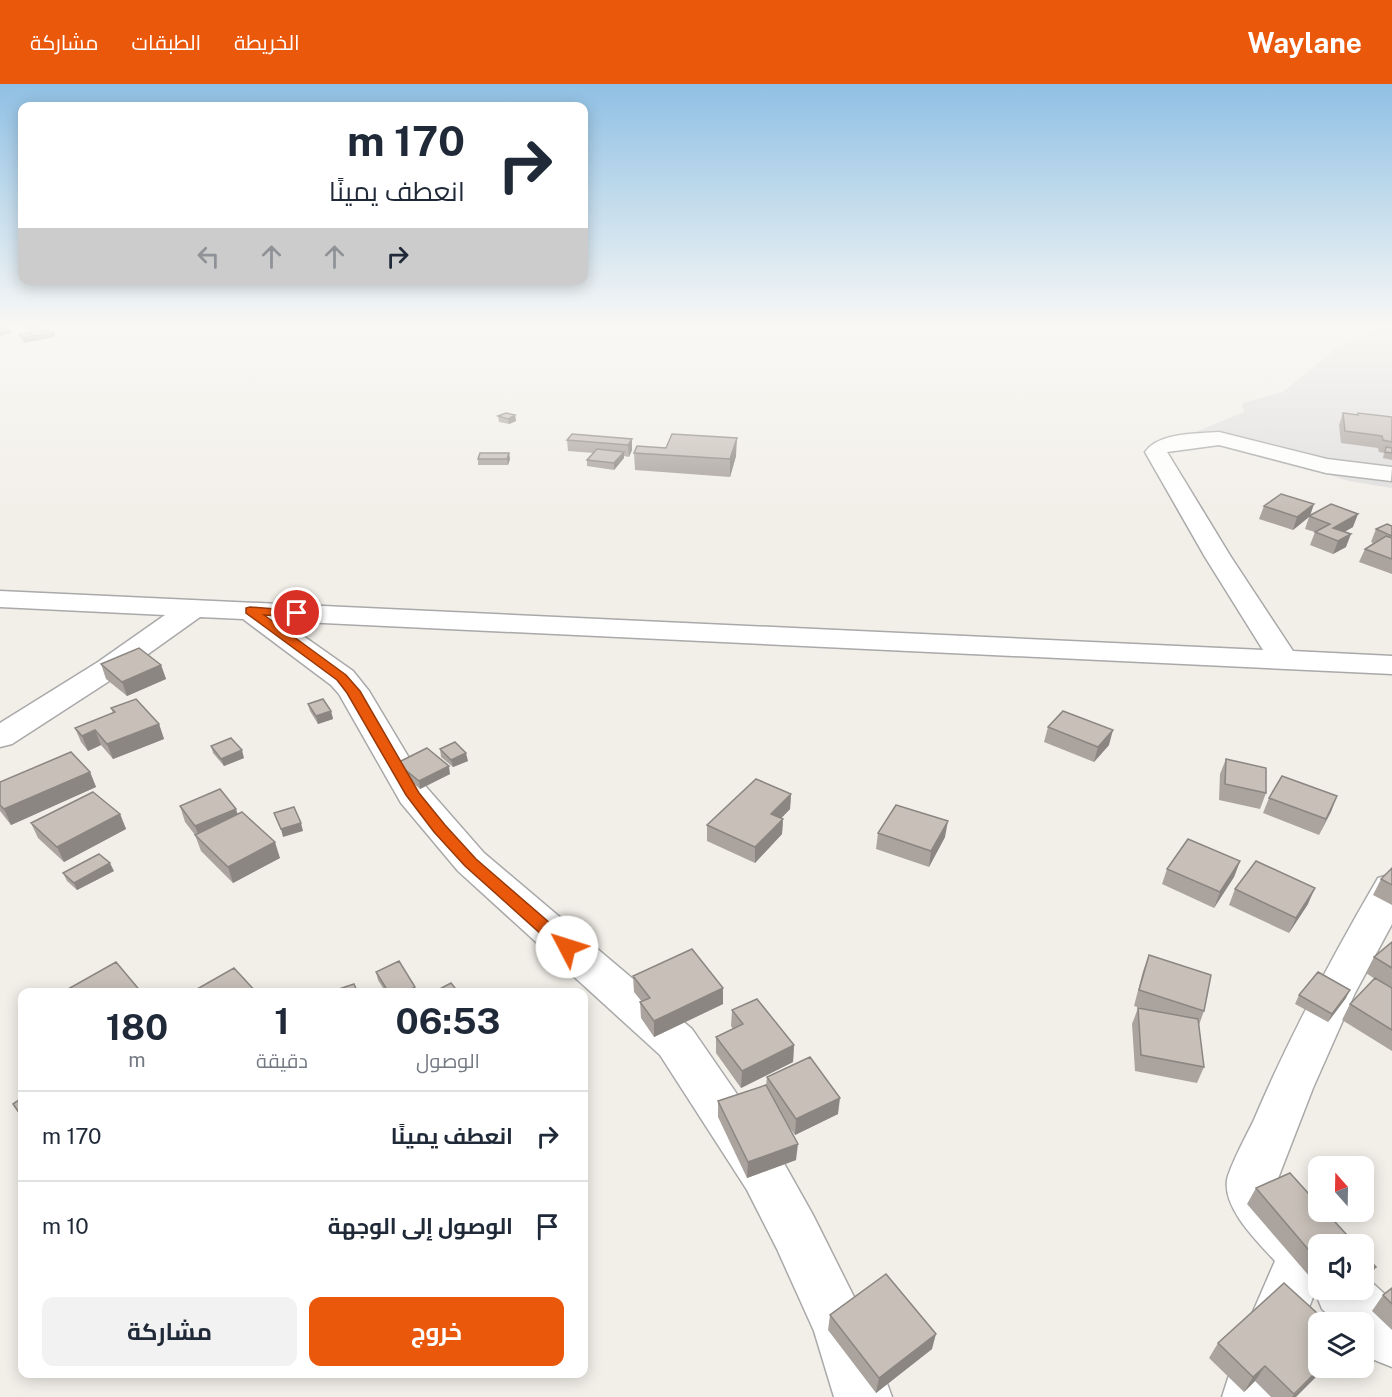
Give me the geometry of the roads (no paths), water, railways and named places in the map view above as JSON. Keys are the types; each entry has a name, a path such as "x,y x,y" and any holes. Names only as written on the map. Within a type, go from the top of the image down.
{"street":[{"path":"1284,660 1218,557 1156,452 1159,448 1170,444 1219,438 1326,466 1391,474"},
{"path":"0,599 1392,665"},
{"path":"0,737 100,674 194,608"},
{"path":"250,611 342,678 353,691 413,795 471,862 676,1042 764,1173 785,1212 840,1326 863,1397"},
{"path":"1308,1256 1257,1203 1252,1181 1290,1088 1334,993 1387,909"},
{"path":"1251,1397 1283,1303 1308,1282"},
{"path":"1351,1300 1392,1340"}]}
